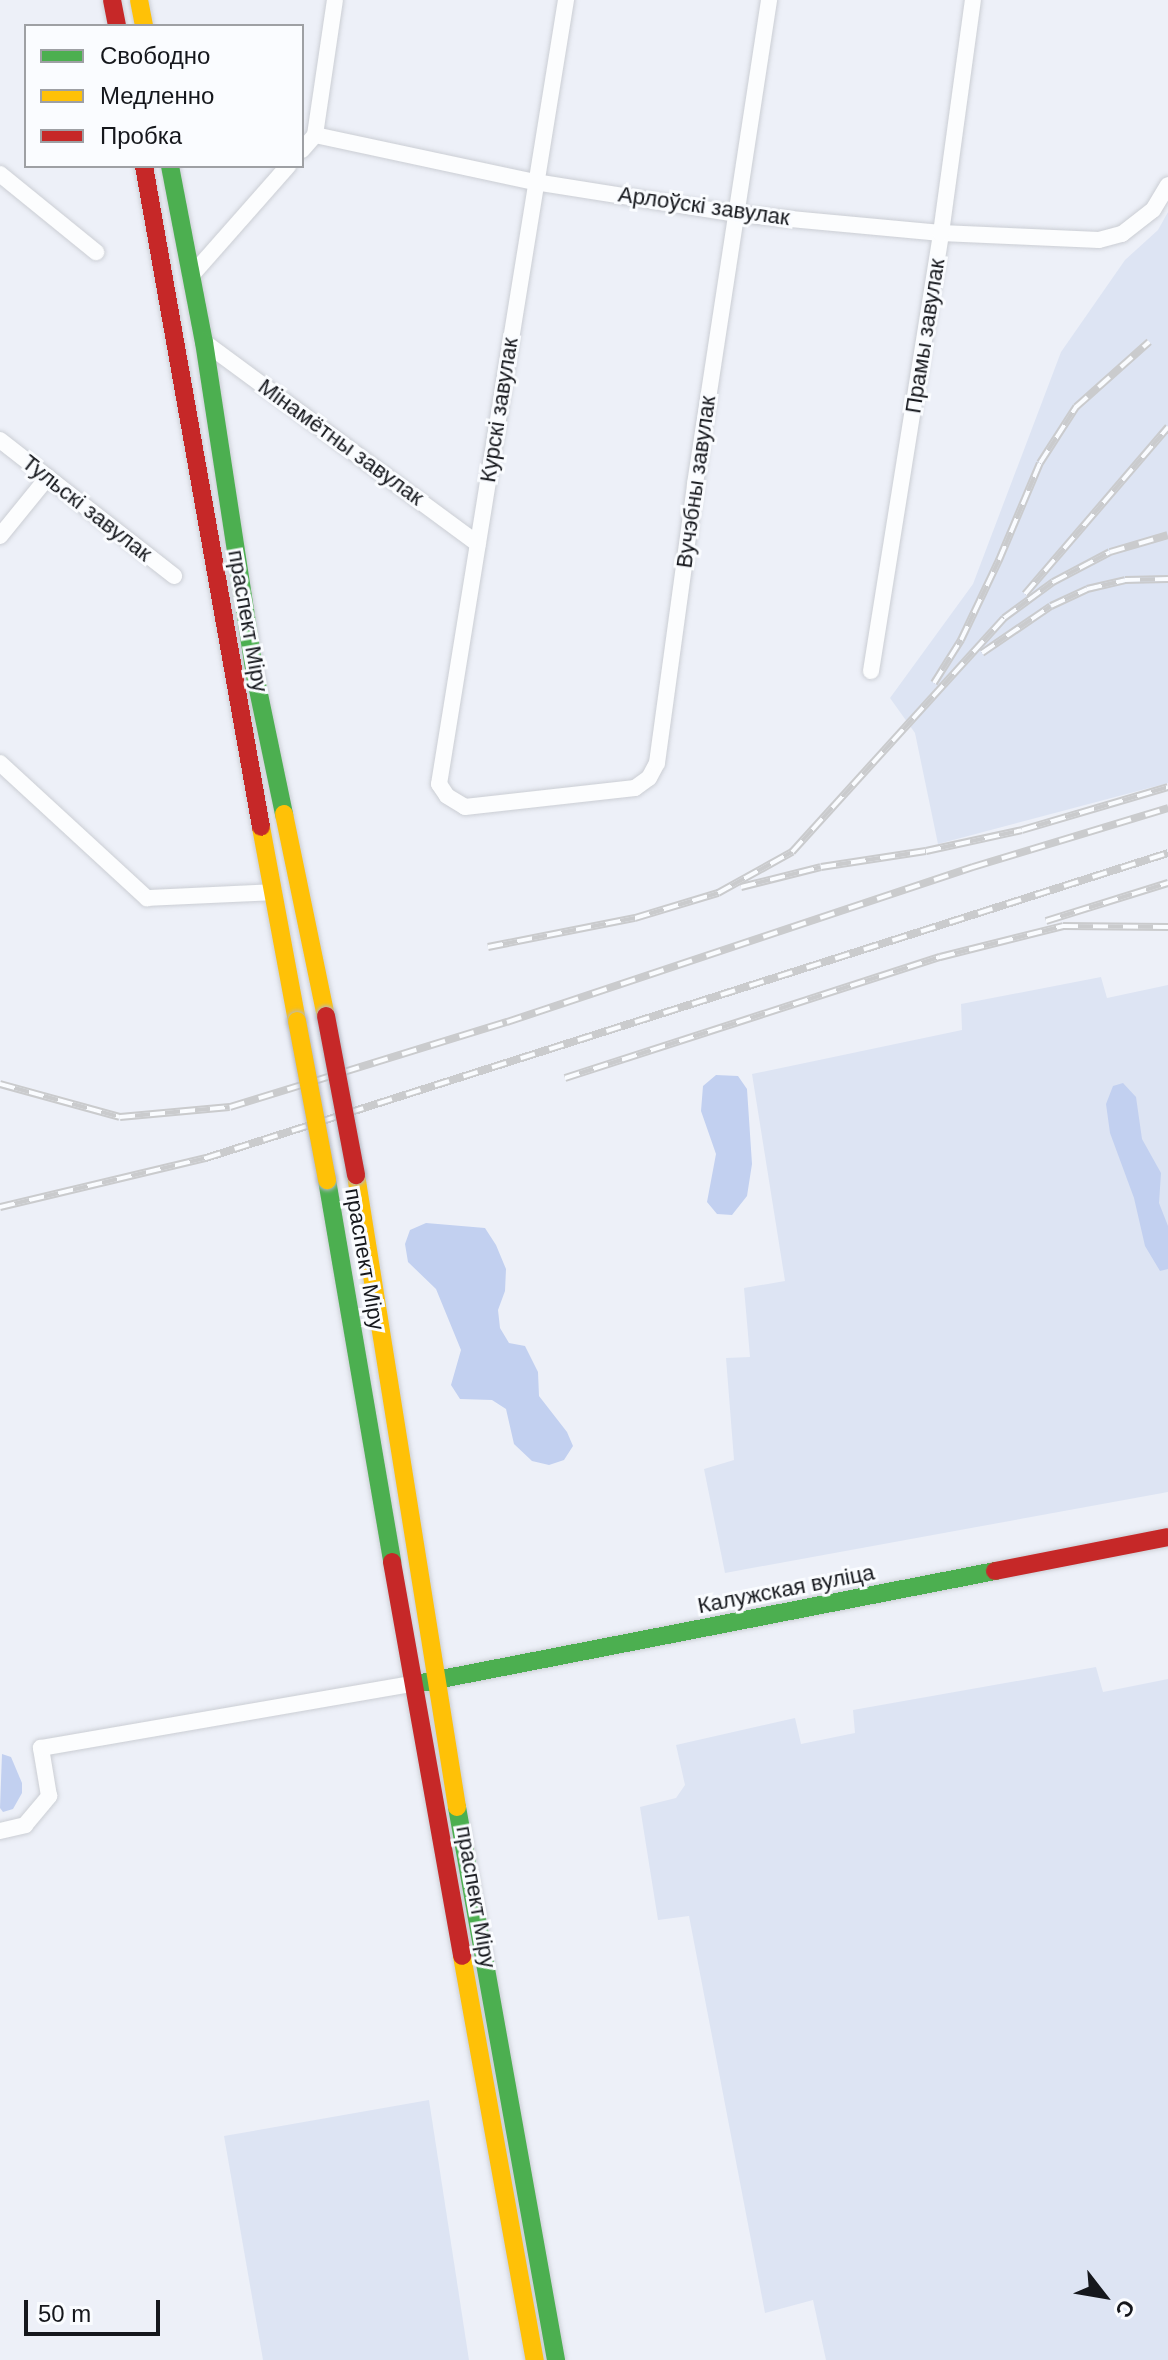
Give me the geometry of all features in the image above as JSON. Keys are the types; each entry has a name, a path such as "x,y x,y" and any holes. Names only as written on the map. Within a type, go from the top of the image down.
{"main road":[{"path":"112,0 117,24"},
{"path":"139,0 144,24"},
{"name":"праспект Міру","path":"144,168 535,2360"},
{"name":"праспект Міру","path":"170,168 204,342 256,680 356,1175 434,1682 556,2360"},
{"name":"Калужская вуліца","path":"413,1684 1168,1537"}],"street":[{"path":"304,148 315,135 335,0"},
{"name":"Курскі завулак","path":"465,807 447,796 439,784 566,0"},
{"name":"Вучэбны завулак","path":"465,807 635,788 649,778 657,763 695,484 769,0"},
{"name":"Прамы завулак","path":"871,671 941,233 973,0"},
{"name":"Арлоўскі завулак","path":"315,135 535,182 737,214 941,233 1099,240 1122,234 1153,210 1168,185"},
{"path":"191,276 286,168"},
{"path":"0,174 96,252"},
{"name":"Мінамётны завулак","path":"204,342 478,544"},
{"name":"Тульскі завулак","path":"0,440 174,576"},
{"path":"0,536 48,477"},
{"path":"0,763 147,898 274,892"},
{"path":"0,1831 25,1825 49,1796 41,1748 413,1684"}],"shaded area":[{"path":"1168,212 1168,783 938,844 915,733 890,698 973,584 1061,352 1125,260 1158,230"},
{"path":"1101,977 1107,998 1168,985 1168,1492 725,1573 704,1469 734,1460 726,1358 750,1357 744,1288 785,1281 752,1074 962,1030 961,1004"},
{"path":"716,1075 738,1076 747,1089 752,1164 747,1196 732,1215 717,1214 707,1202 716,1154 701,1111 703,1086"},
{"path":"1123,1083 1136,1097 1142,1139 1161,1173 1159,1203 1168,1226 1168,1269 1160,1271 1145,1246 1134,1198 1110,1133 1106,1104 1113,1086"},
{"path":"426,1223 485,1228 496,1245 506,1269 505,1291 498,1310 500,1328 509,1343 525,1346 538,1372 539,1396 567,1432 573,1446 564,1460 549,1465 532,1461 514,1444 506,1409 492,1400 460,1399 451,1385 461,1350 436,1289 408,1262 405,1244 410,1230"},
{"path":"1096,1667 1103,1692 1168,1679 1168,2360 826,2360 813,2300 765,2313 689,1916 658,1920 640,1807 676,1798 685,1785 676,1745 795,1718 801,1744 855,1733 853,1710"},
{"path":"2,1754 11,1757 22,1783 22,1793 13,1809 3,1812 0,1808"},
{"path":"429,2100 469,2360 263,2360 224,2136"}],"railway":[{"path":"934,683 961,640 1040,463 1076,407 1149,342"},
{"path":"1025,594 1168,427"},
{"path":"488,947 635,918 718,893 792,852 1004,618 1053,582 1110,552 1168,535"},
{"path":"982,653 1051,606 1087,589 1125,580 1168,579"},
{"path":"741,887 821,867 926,851 1022,830 1168,787"},
{"path":"0,1084 120,1117 230,1107 507,1022 973,867 1168,808"},
{"path":"0,1207 206,1158 1168,853"},
{"path":"1046,921 1168,883"},
{"path":"565,1078 940,957 1063,926 1168,927"}],"traffic: fast":[{"path":"170,168 204,342 256,680 284,814"},
{"path":"327,1180 392,1562"},
{"path":"416,1684 995,1571"},
{"path":"457,1807 556,2360"}],"traffic: slow":[{"path":"139,0 144,24"},
{"path":"284,814 326,1016"},
{"path":"261,827 297,1021"},
{"path":"297,1021 327,1180"},
{"path":"356,1175 457,1807"},
{"path":"462,1956 535,2360"}],"traffic: jam":[{"path":"112,0 117,24"},
{"path":"144,168 261,827"},
{"path":"326,1016 356,1175"},
{"path":"995,1571 1168,1537"},
{"path":"392,1562 462,1956"}]}
